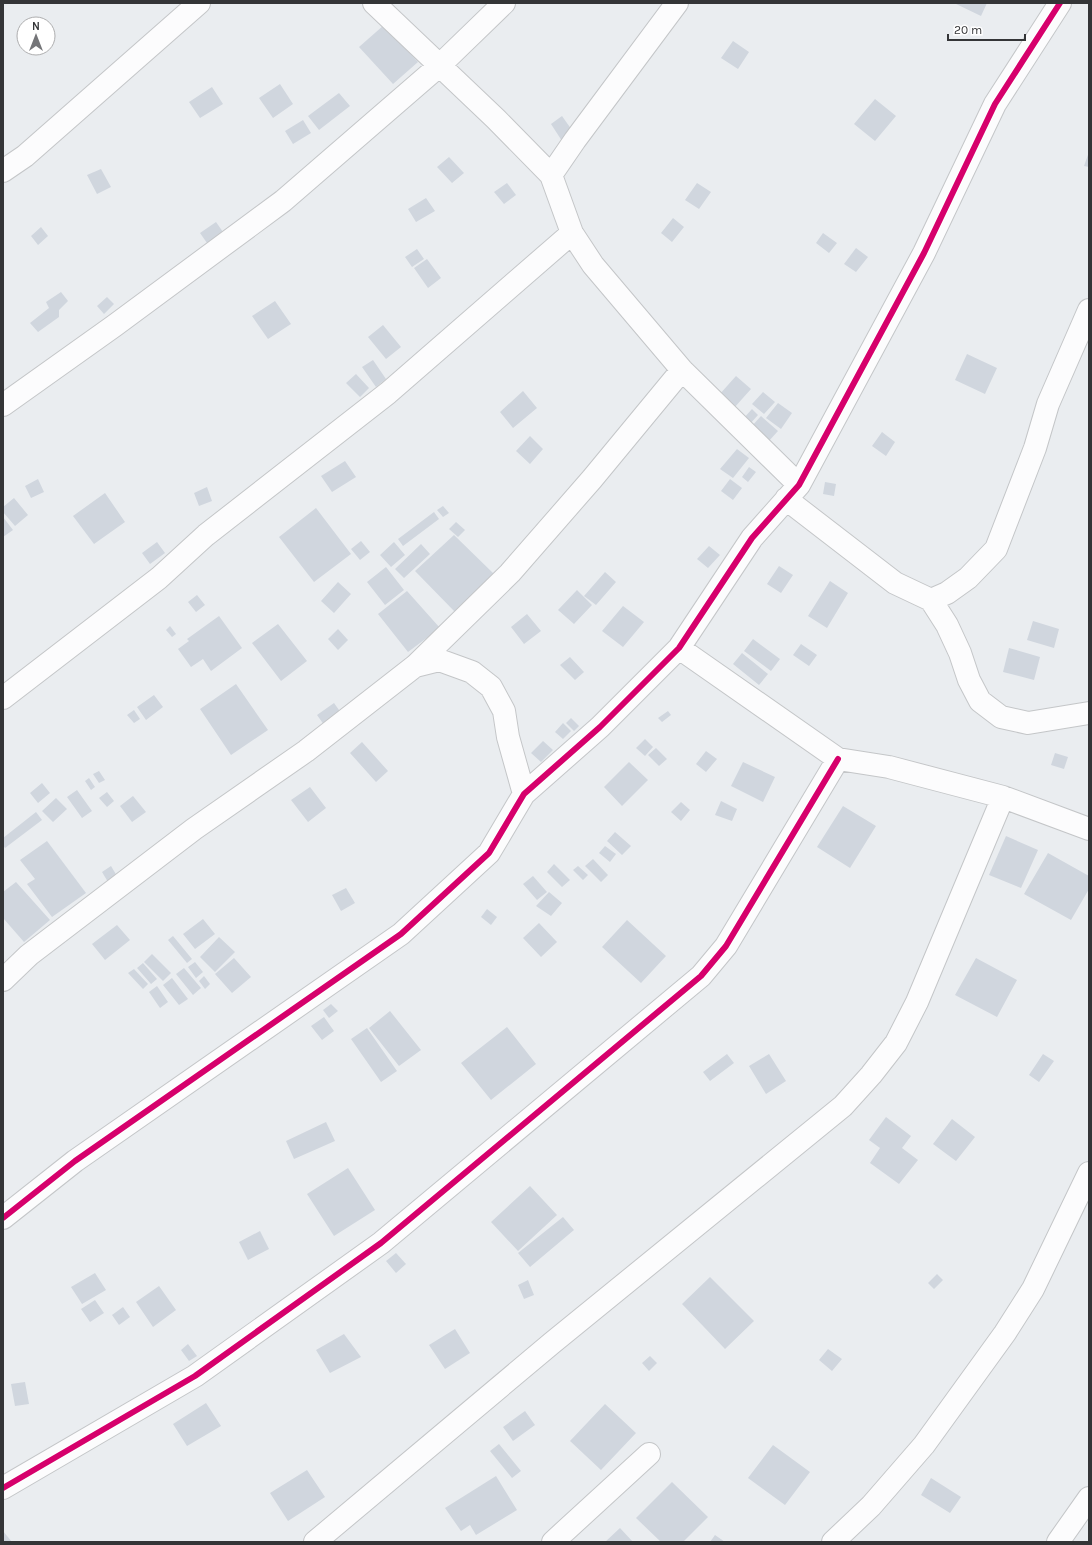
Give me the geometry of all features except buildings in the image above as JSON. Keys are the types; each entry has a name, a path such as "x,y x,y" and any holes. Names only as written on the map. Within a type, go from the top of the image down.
{"street":[{"path":"3,171 25,156 199,3"},
{"path":"374,3 496,119 551,175 572,233 593,266 682,370 792,492 895,583 932,600 947,625 960,653 969,680 980,701 1001,717 1028,723 1089,713"},
{"path":"3,405 114,326 283,201 439,66 504,3"},
{"path":"551,175 575,140 677,3"},
{"path":"3,1218 75,1161 400,934 489,853 524,794 600,727 680,648 752,538 792,492 924,253 995,104 1060,3"},
{"path":"3,698 159,578 206,535 388,393 572,233"},
{"path":"932,600 968,578 996,548 1035,448 1048,404 1089,310"},
{"path":"3,980 29,955 181,839 306,751 415,666 510,573 592,479 682,370"},
{"path":"680,648 838,760 889,767 1003,798 1089,829"},
{"path":"415,666 439,660 472,672 490,687 504,711 508,737 524,794"},
{"path":"3,1488 195,1376 381,1243 701,976 726,946 838,760"},
{"path":"315,1542 552,1343 843,1106 876,1070 896,1042 917,1002 1003,798"},
{"path":"833,1542 872,1506 924,1445 1005,1333 1034,1289 1089,1173"},
{"path":"552,1542 649,1454"},
{"path":"1058,1542 1089,1498"}],"cycle path":[{"path":"3,1218 75,1161 401,934 489,853 524,794 600,727 679,648 752,538 799,485 924,253 995,104 1060,3"},
{"path":"3,1488 195,1376 381,1243 701,976 726,946 838,759"}]}
